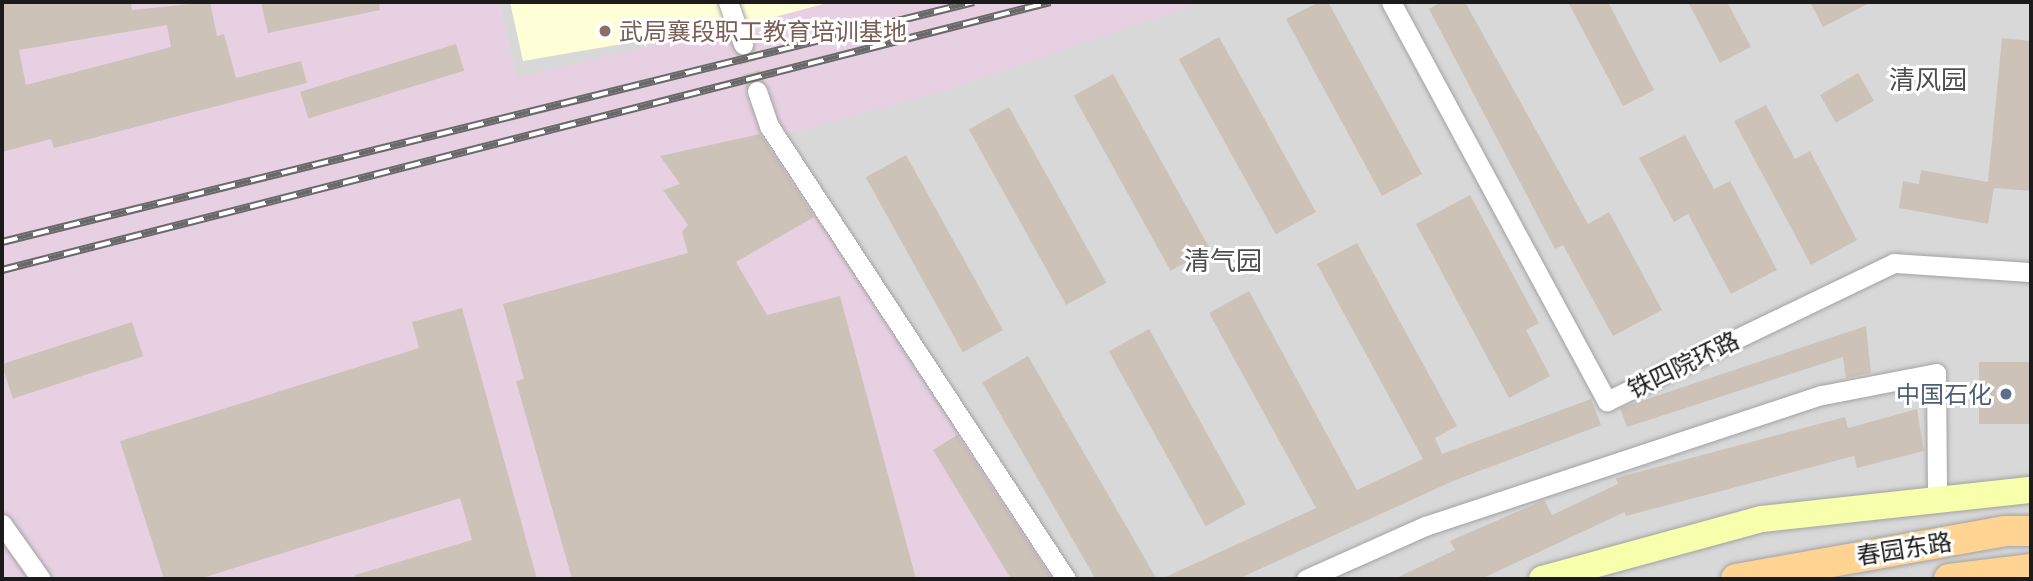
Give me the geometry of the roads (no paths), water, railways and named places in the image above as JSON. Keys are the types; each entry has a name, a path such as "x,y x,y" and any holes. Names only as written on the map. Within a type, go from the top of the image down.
{"main road":[{"name":"春园东路","path":"1736,579 1992,534 2031,531"},
{"name":"春园东路","path":"1949,579 2031,569"}],"street":[{"path":"728,2 743,44"},
{"name":"铁四院环路","path":"1391,2 1607,401 1894,262 2031,272"},
{"path":"757,91 769,126 1066,579"},
{"path":"1306,579 1425,526 1822,395 1936,373 1937,498"},
{"path":"1542,579 1762,519 1937,498 2031,490"},
{"path":"2,524 41,579"}],"tunnel":[{"path":"743,44 757,91"}],"railway":[{"path":"2,242 974,2"},
{"path":"2,270 1050,2"}],"place":[{"name":"武局襄段职工教育培训基地","path":"605,31"},
{"name":"中国石化","path":"2006,394"}],"district":[{"name":"清风园","path":"1928,80"},
{"name":"清气园","path":"1223,261"}]}
